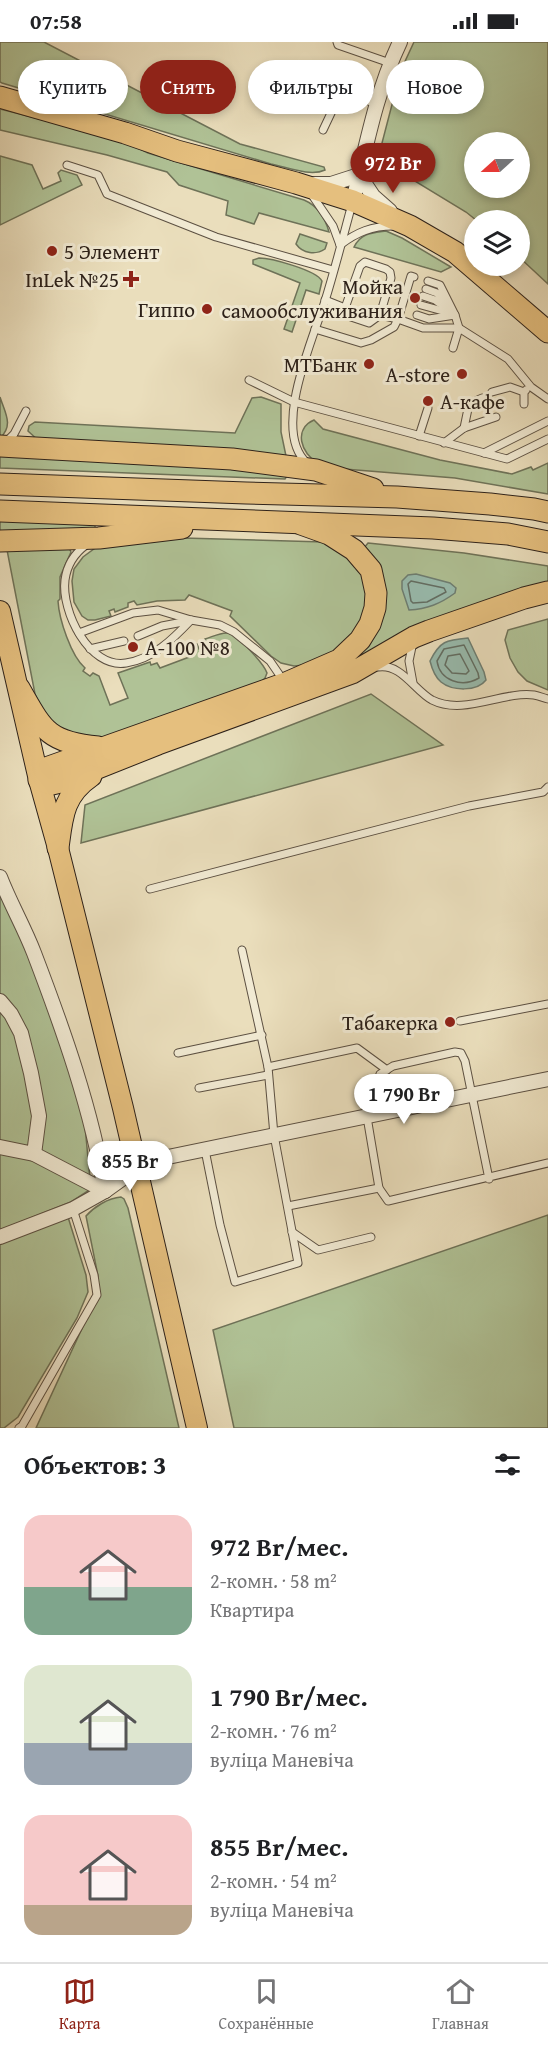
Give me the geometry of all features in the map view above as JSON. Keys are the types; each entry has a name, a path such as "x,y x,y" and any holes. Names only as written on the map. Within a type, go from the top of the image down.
{"highway":[{"path":"0,97 353,201 410,226 455,252 548,332"},
{"path":"1,446 232,459 316,470 398,496"},
{"path":"0,484 398,496 543,509"},
{"path":"0,511 433,528 508,534 548,542"},
{"path":"0,541 99,538 232,521"},
{"path":"288,690 339,660 360,639 370,624 375,608 371,570 354,550 329,534 301,524"},
{"path":"39,780 52,784 65,781 108,755 288,690 352,673 414,637 477,613 548,592"},
{"path":"19,688 43,727 54,736 65,742 108,755"},
{"path":"58,848 67,801 73,790 108,755"}],"main road":[{"path":"0,611 39,780 137,1168 197,1428"}],"street":[{"path":"391,60 400,42"},
{"path":"353,201 376,103 386,74"},
{"path":"296,183 331,184 359,175"},
{"path":"359,175 373,196 410,226"},
{"path":"0,877 33,951 86,1104 105,1191"},
{"path":"0,1001 11,1014 21,1033 32,1073 39,1116 34,1154"},
{"path":"0,1237 73,1209 105,1191 137,1168 163,1158 548,1078"},
{"path":"0,1147 34,1154 105,1191"}],"lane":[{"path":"337,42 338,45 386,62"},
{"path":"323,130 340,94 376,103"},
{"path":"67,165 98,175 107,194 118,199 216,237 333,270"},
{"path":"296,183 316,199 333,225 340,244"},
{"path":"316,470 303,459 295,445 292,423 294,402 353,201"},
{"path":"340,244 366,229 410,226"},
{"path":"365,262 390,272 391,278 380,315 369,323 348,316 345,308 360,266 365,262"},
{"path":"315,329 361,343 371,340 394,327 410,285"},
{"path":"453,348 459,328 455,315 440,285 426,289 435,300 455,315"},
{"path":"325,300 345,308"},
{"path":"421,304 455,315"},
{"path":"380,315 423,328 459,328 508,359 527,389 524,404"},
{"path":"417,315 429,319 455,315"},
{"path":"249,380 294,402 507,459 548,439"},
{"path":"492,392 510,387 527,389 548,399"},
{"path":"464,428 469,404 482,398"},
{"path":"419,436 428,408"},
{"path":"1,446 14,434 26,411"},
{"path":"444,443 464,428 496,417"},
{"path":"484,453 548,421"},
{"path":"99,538 75,554 65,579 68,609 79,633 97,656 108,662 126,663 150,655 168,644 191,620"},
{"path":"79,633 133,613 158,610 191,620 220,625 234,632 270,661 288,690"},
{"path":"138,636 162,626 191,620"},
{"path":"413,683 409,661 414,637"},
{"path":"90,649 124,641"},
{"path":"352,673 385,666 401,674 434,701 453,705 534,695 548,699"},
{"path":"150,889 469,806 543,792 548,787"},
{"path":"205,1150 234,1282 298,1263 274,1135 268,1071 242,950"},
{"path":"460,1021 548,1004"},
{"path":"178,1053 261,1035"},
{"path":"199,1088 357,1048 387,1070"},
{"path":"489,1179 465,1061 461,1053 455,1052 393,1066 380,1074 367,1117 379,1188 388,1201 489,1179 548,1163"},
{"path":"288,1206 379,1188"},
{"path":"19,1428 96,1295 94,1275 73,1209"},
{"path":"292,1232 318,1250 371,1237"}],"green space":[{"path":"0,42 44,42 79,60 18,60 18,88 0,82"},
{"path":"414,42 548,42 548,284 530,267 530,210 464,211 395,169 385,157 382,143 390,114 484,114 484,60 406,60"},
{"path":"128,86 140,92 140,114 182,114 240,144 324,167 325,170 306,172 271,164 105,114 128,114"},
{"path":"0,109 122,140 148,153 304,200 320,213 329,232 259,213 254,224 226,215 228,201 179,185 167,172 107,155 0,130"},
{"path":"0,156 32,165 43,189 61,181 58,173 61,170 77,175 82,185 0,225"},
{"path":"386,231 451,267 441,272 354,247 364,236"},
{"path":"300,234 327,243 325,249 314,253 302,250 296,244"},
{"path":"259,258 283,262 303,269 322,281 319,294 306,290 292,332 284,329 300,283 253,264 253,260"},
{"path":"0,397 6,414 7,428 0,438"},
{"path":"261,397 281,404 281,432 286,456 40,442 28,431 29,426 35,422 235,433 252,398"},
{"path":"314,420 323,429 440,460 512,474 531,467 533,470 548,463 548,494 455,478 325,466 307,454 302,442 303,429"},
{"path":"0,456 190,463 287,476 285,479 0,468"},
{"path":"0,520 93,523 95,529 0,537"},
{"path":"183,538 324,542 336,546 365,578 367,614 339,651 305,665 294,666 281,663 271,656 230,616 232,611 189,595 185,600 157,601 137,605 134,601 128,603 128,607 115,612 114,609 109,611 111,616 95,620 88,620 82,616 74,602 72,581 74,569 83,557 98,546"},
{"path":"368,543 464,553 548,566 548,588 349,663 369,646 380,626 364,548"},
{"path":"69,548 71,552 60,577 60,599 58,601 61,617 75,655 85,668 83,671 90,676 93,673 99,676 110,705 128,698 118,673 150,662 151,665 157,663 160,668 192,656 189,648 197,644 199,649 207,645 205,639 222,633 228,633 237,638 250,650 265,669 267,673 265,678 260,683 109,738 71,738 43,713 35,694 7,550"},
{"path":"548,619 548,690 527,681 518,672 510,658 505,640 508,630"},
{"path":"371,694 443,745 81,843 85,805"},
{"path":"0,888 31,954 83,1106 91,1189 71,1202 0,1230"},
{"path":"121,1197 128,1208 179,1428 36,1428 85,1322 97,1287 98,1276 86,1216 93,1209 111,1199"},
{"path":"548,1215 548,1428 234,1428 213,1330"},
{"path":"68,1217 86,1275 88,1292 77,1318 18,1417 4,1428 0,1428 0,1237"}],"water":[{"path":"416,574 450,583 456,588 455,593 433,605 409,610 402,589 402,581 408,575"},
{"path":"468,638 486,680 477,687 464,689 446,685 435,675 430,661 441,645"}],"place":[{"name":"5 Элемент","path":"52,251"},
{"name":"InLek №25","path":"131,279"},
{"name":"Мойка самообслуживания","path":"415,298"},
{"name":"Гиппо","path":"207,309"},
{"name":"МТБанк","path":"369,364"},
{"name":"A-store","path":"462,374"},
{"name":"А-кафе","path":"428,401"},
{"name":"А-100 №8","path":"133,647"},
{"name":"Табакерка","path":"450,1022"}]}
